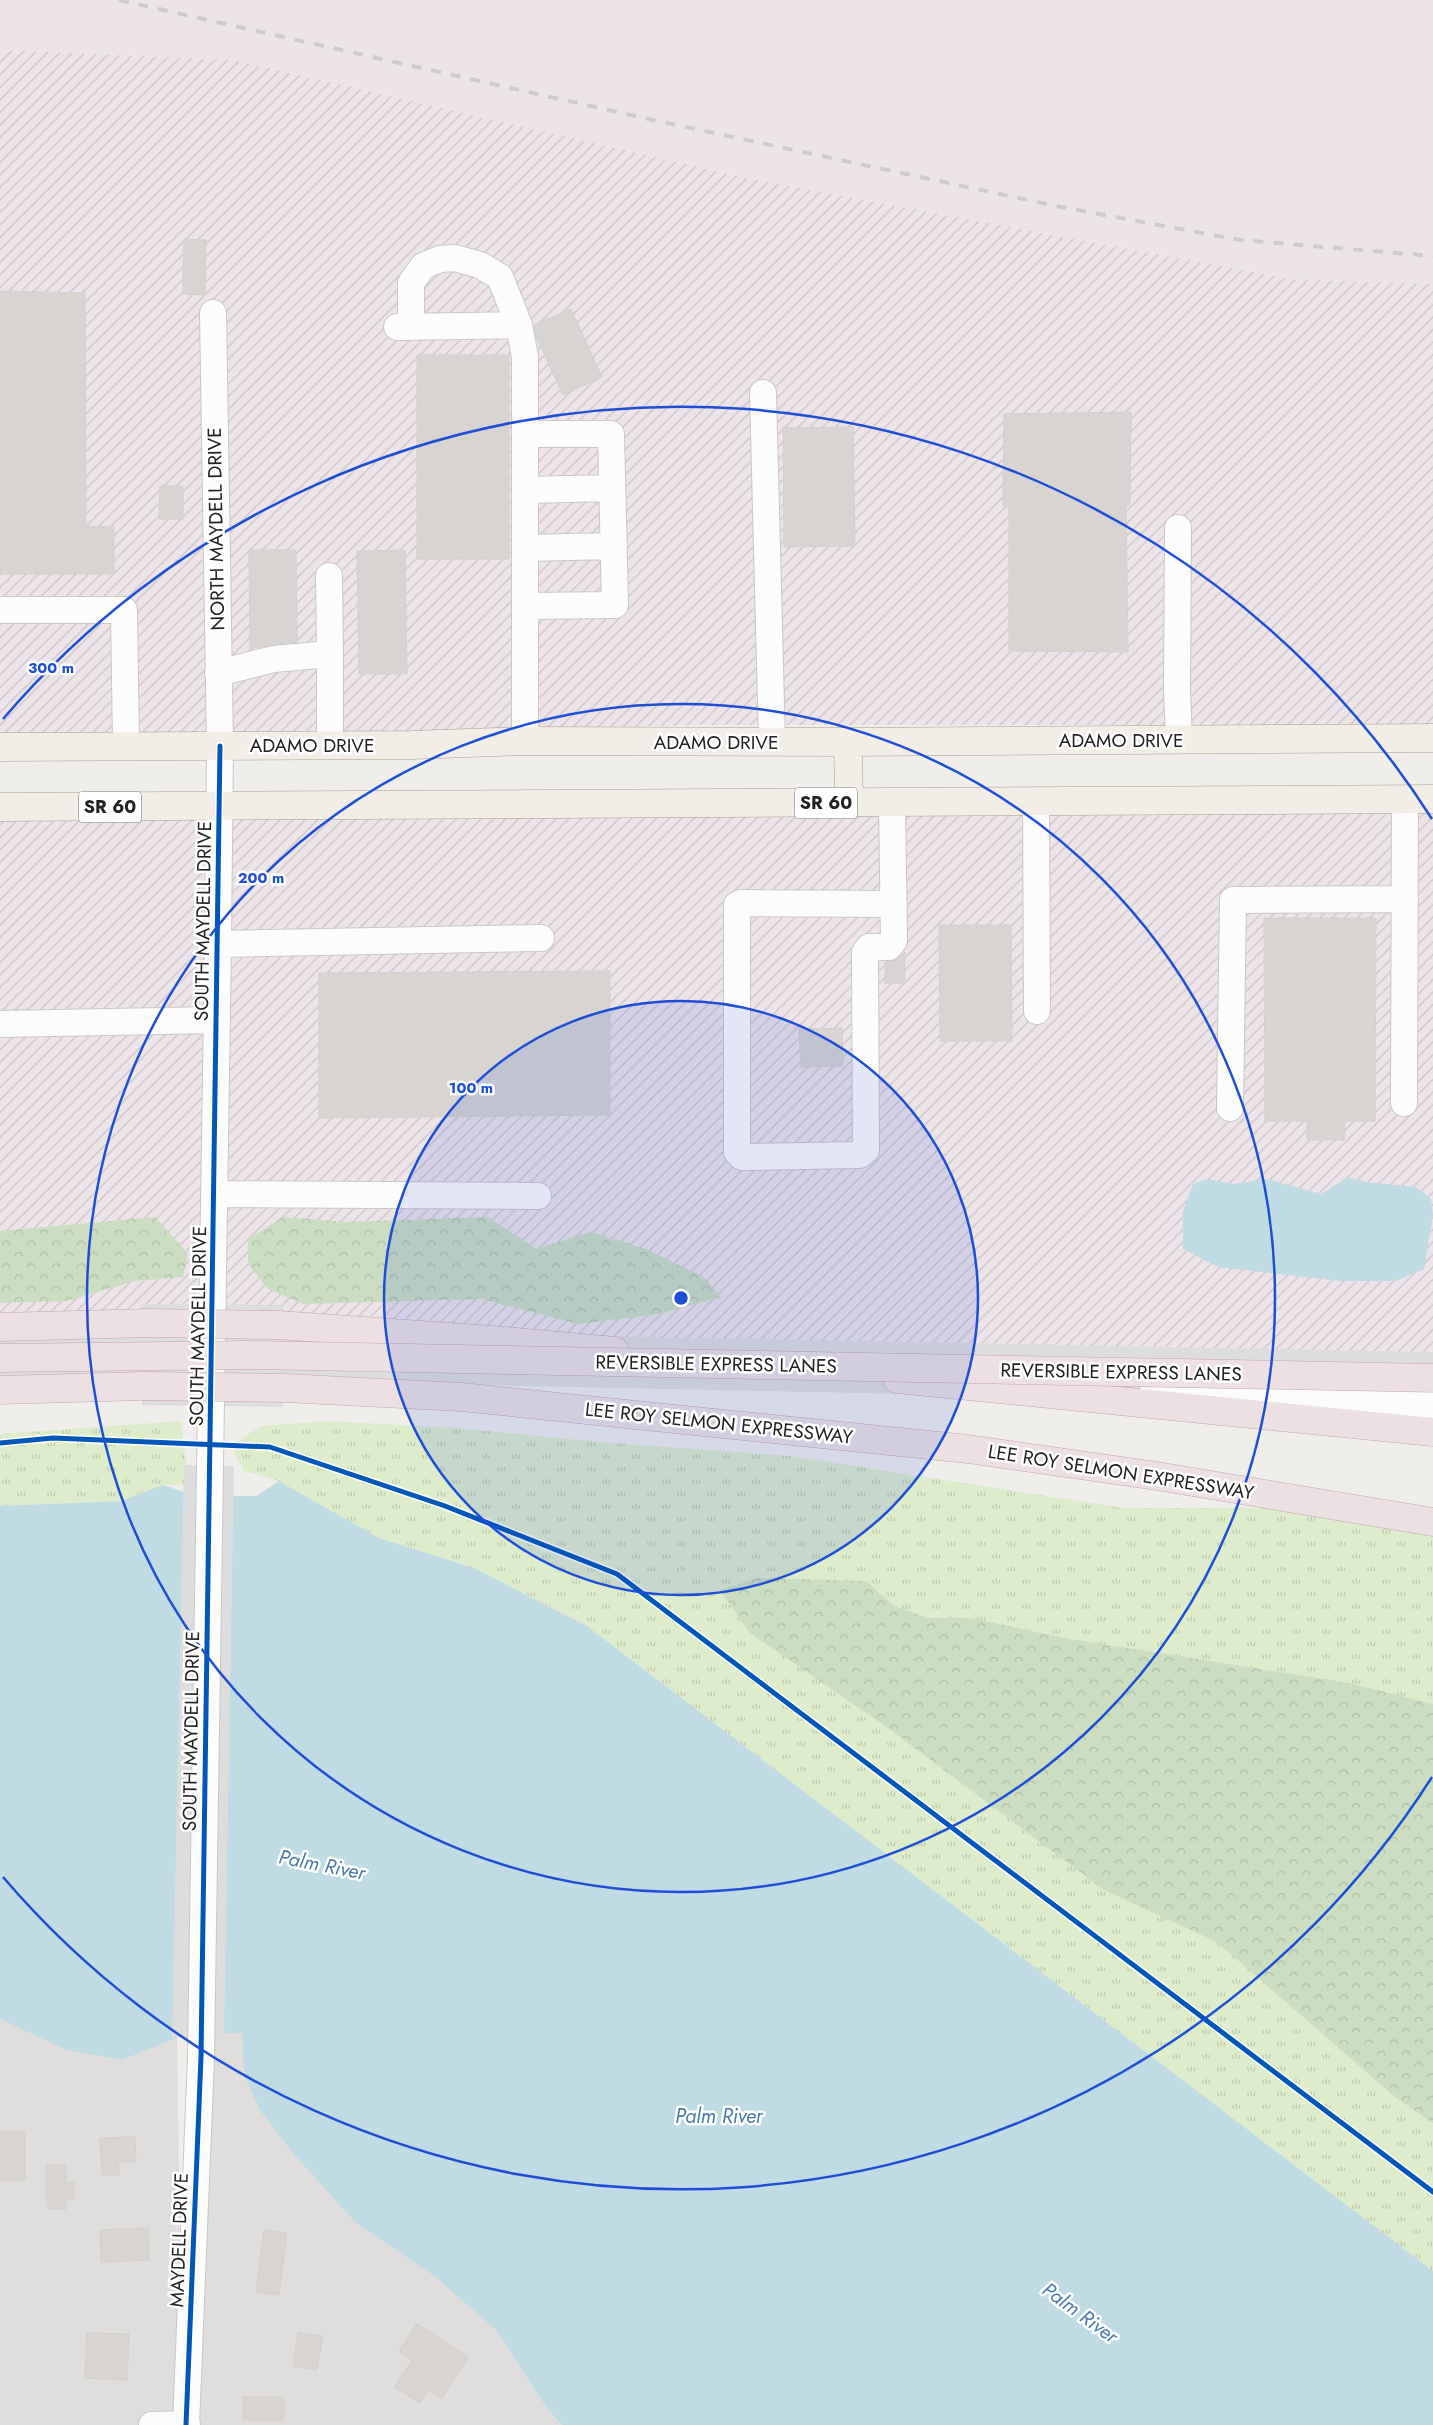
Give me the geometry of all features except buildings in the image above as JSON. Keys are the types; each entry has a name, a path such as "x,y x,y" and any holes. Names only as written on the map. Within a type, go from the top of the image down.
{"highway":[{"path":"0,1327 149,1323 278,1325 515,1342 1433,1432"},
{"name":"REVERSIBLE EXPRESS LANES","path":"0,1358 248,1355 1433,1378"},
{"name":"LEE ROY SELMON EXPRESSWAY","path":"0,1390 143,1386 284,1388 461,1397 940,1446 1157,1476 1433,1522"}],"main road":[{"name":"ADAMO DRIVE","path":"0,747 330,745 525,741 848,742 1433,738"},
{"path":"848,742 849,802"},
{"name":"SR 60","path":"0,807 1433,799"}],"street":[{"path":"519,324 404,328 411,283 422,266 440,259 455,258 480,265 500,278 519,324 525,357 525,741"},
{"name":"NORTH MAYDELL DRIVE","path":"213,313 220,746"},
{"path":"763,393 772,742"},
{"path":"525,434 611,434 615,605 526,606"},
{"path":"525,490 612,488"},
{"path":"1178,528 1176,689 1179,740"},
{"path":"525,548 614,546"},
{"path":"329,576 330,745"},
{"path":"0,610 124,610 126,746"},
{"path":"218,673 274,659 330,654"},
{"name":"SOUTH MAYDELL DRIVE","path":"201,2057 220,746"},
{"path":"1404,1103 1405,799"},
{"path":"1036,801 1038,1011"},
{"path":"892,802 894,904 892,944 889,947 870,947 864,952 866,1150 860,1156 742,1157 737,1152 738,906 741,903 894,904"},
{"path":"1230,1108 1233,900 1405,899"},
{"path":"218,944 540,938"},
{"path":"0,1024 217,1020"},
{"path":"214,1194 538,1196"},
{"path":"1094,1398 1176,1393 1433,1405"},
{"name":"MAYDELL DRIVE","path":"186,2425 201,2057"},
{"path":"152,2425 186,2425"}],"shaded area":[{"path":"0,0 1433,0 1433,284 1291,279 742,177 235,60 0,50"},
{"path":"0,50 235,60 742,177 1291,279 1433,284 1433,725 702,725 0,741"},
{"path":"1433,793 1433,1379 980,1376 210,1311 225,800"},
{"path":"218,805 205,1314 0,1320 0,808"},
{"path":"0,2019 122,2060 177,2038 183,2425 0,2425"},
{"path":"191,2033 242,2033 244,2075 433,2275 496,2330 548,2410 562,2425 189,2425"}],"green space":[{"path":"155,1217 188,1254 183,1277 135,1281 67,1301 0,1303 0,1231"},
{"path":"283,1217 345,1222 488,1217 536,1249 591,1232 646,1249 704,1277 721,1297 659,1314 579,1324 481,1299 303,1304 268,1289 248,1264 248,1239"},
{"path":"181,1421 189,1485 163,1485 121,1501 0,1506 0,1434"},
{"path":"326,1421 457,1428 610,1443 790,1456 1124,1508 1264,1508 1433,1524 1433,2271 587,1626 474,1568 379,1538 279,1481 244,1471 231,1446 261,1426"},
{"path":"758,1578 866,1581 893,1605 928,1618 971,1618 1064,1638 1349,1683 1433,1704 1433,2123 1395,2097 1217,1942 1104,1890 888,1728 750,1633 720,1590"}],"water":[{"path":"1348,1177 1366,1182 1416,1187 1431,1199 1433,1215 1424,1269 1396,1281 1341,1281 1218,1267 1183,1249 1183,1212 1193,1184 1208,1179 1233,1184 1266,1179 1321,1194"},
{"name":"Palm River","path":"279,1481 379,1538 474,1568 587,1626 1433,2271 1433,2425 562,2425 548,2410 496,2330 433,2275 355,2222 293,2153 260,2110 244,2075 242,2033 194,2033 194,2038 177,2038 122,2060 67,2050 0,2019 0,1506 121,1501 163,1485 203,1498 204,1496 256,1496"}],"pier":[{"path":"143,1304 284,1305 283,1330 1433,1352 1433,1405 283,1381 283,1407 142,1405 142,1382 0,1385 0,1333 143,1329"},
{"path":"184,1465 234,1466 224,2039 172,2038"}],"railway":[{"path":"119,0 653,120 1061,207 1240,240 1433,256"}],"cycle path":[{"path":"186,2425 201,2057 220,746"},
{"path":"0,1443 53,1438 270,1447 445,1506 617,1574 1433,2192"}]}
